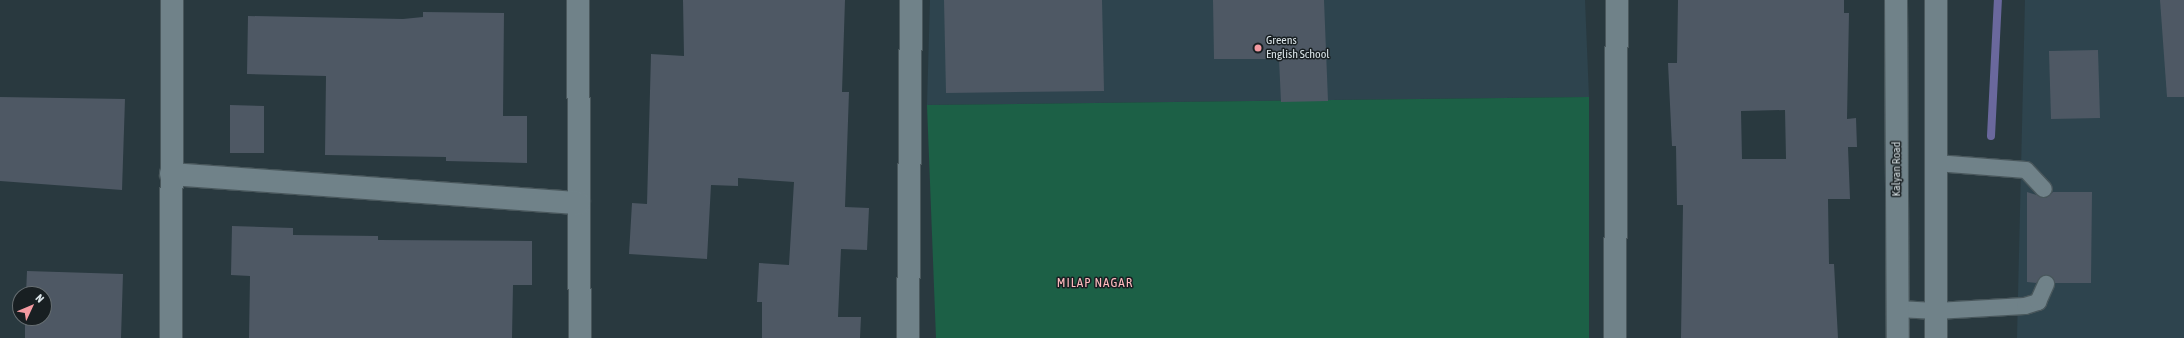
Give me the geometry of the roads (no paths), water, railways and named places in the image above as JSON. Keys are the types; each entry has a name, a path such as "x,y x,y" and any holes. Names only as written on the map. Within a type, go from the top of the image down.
{"street":[{"path":"171,338 172,0"},
{"path":"578,0 580,338"},
{"path":"908,338 911,0"},
{"path":"1615,338 1617,0"},
{"name":"Kalyan Road","path":"1896,0 1898,338"},
{"path":"1936,0 1936,338"},
{"path":"171,174 579,203"}],"lane":[{"path":"1936,163 2026,170 2044,189"},
{"path":"1898,309 1936,312 2025,306 2038,302 2046,284"}],"waterway":[{"path":"1991,136 1998,0"}],"place":[{"name":"Greens English School","path":"1258,48"}],"district":[{"name":"MILAP NAGAR","path":"1095,283"}]}
